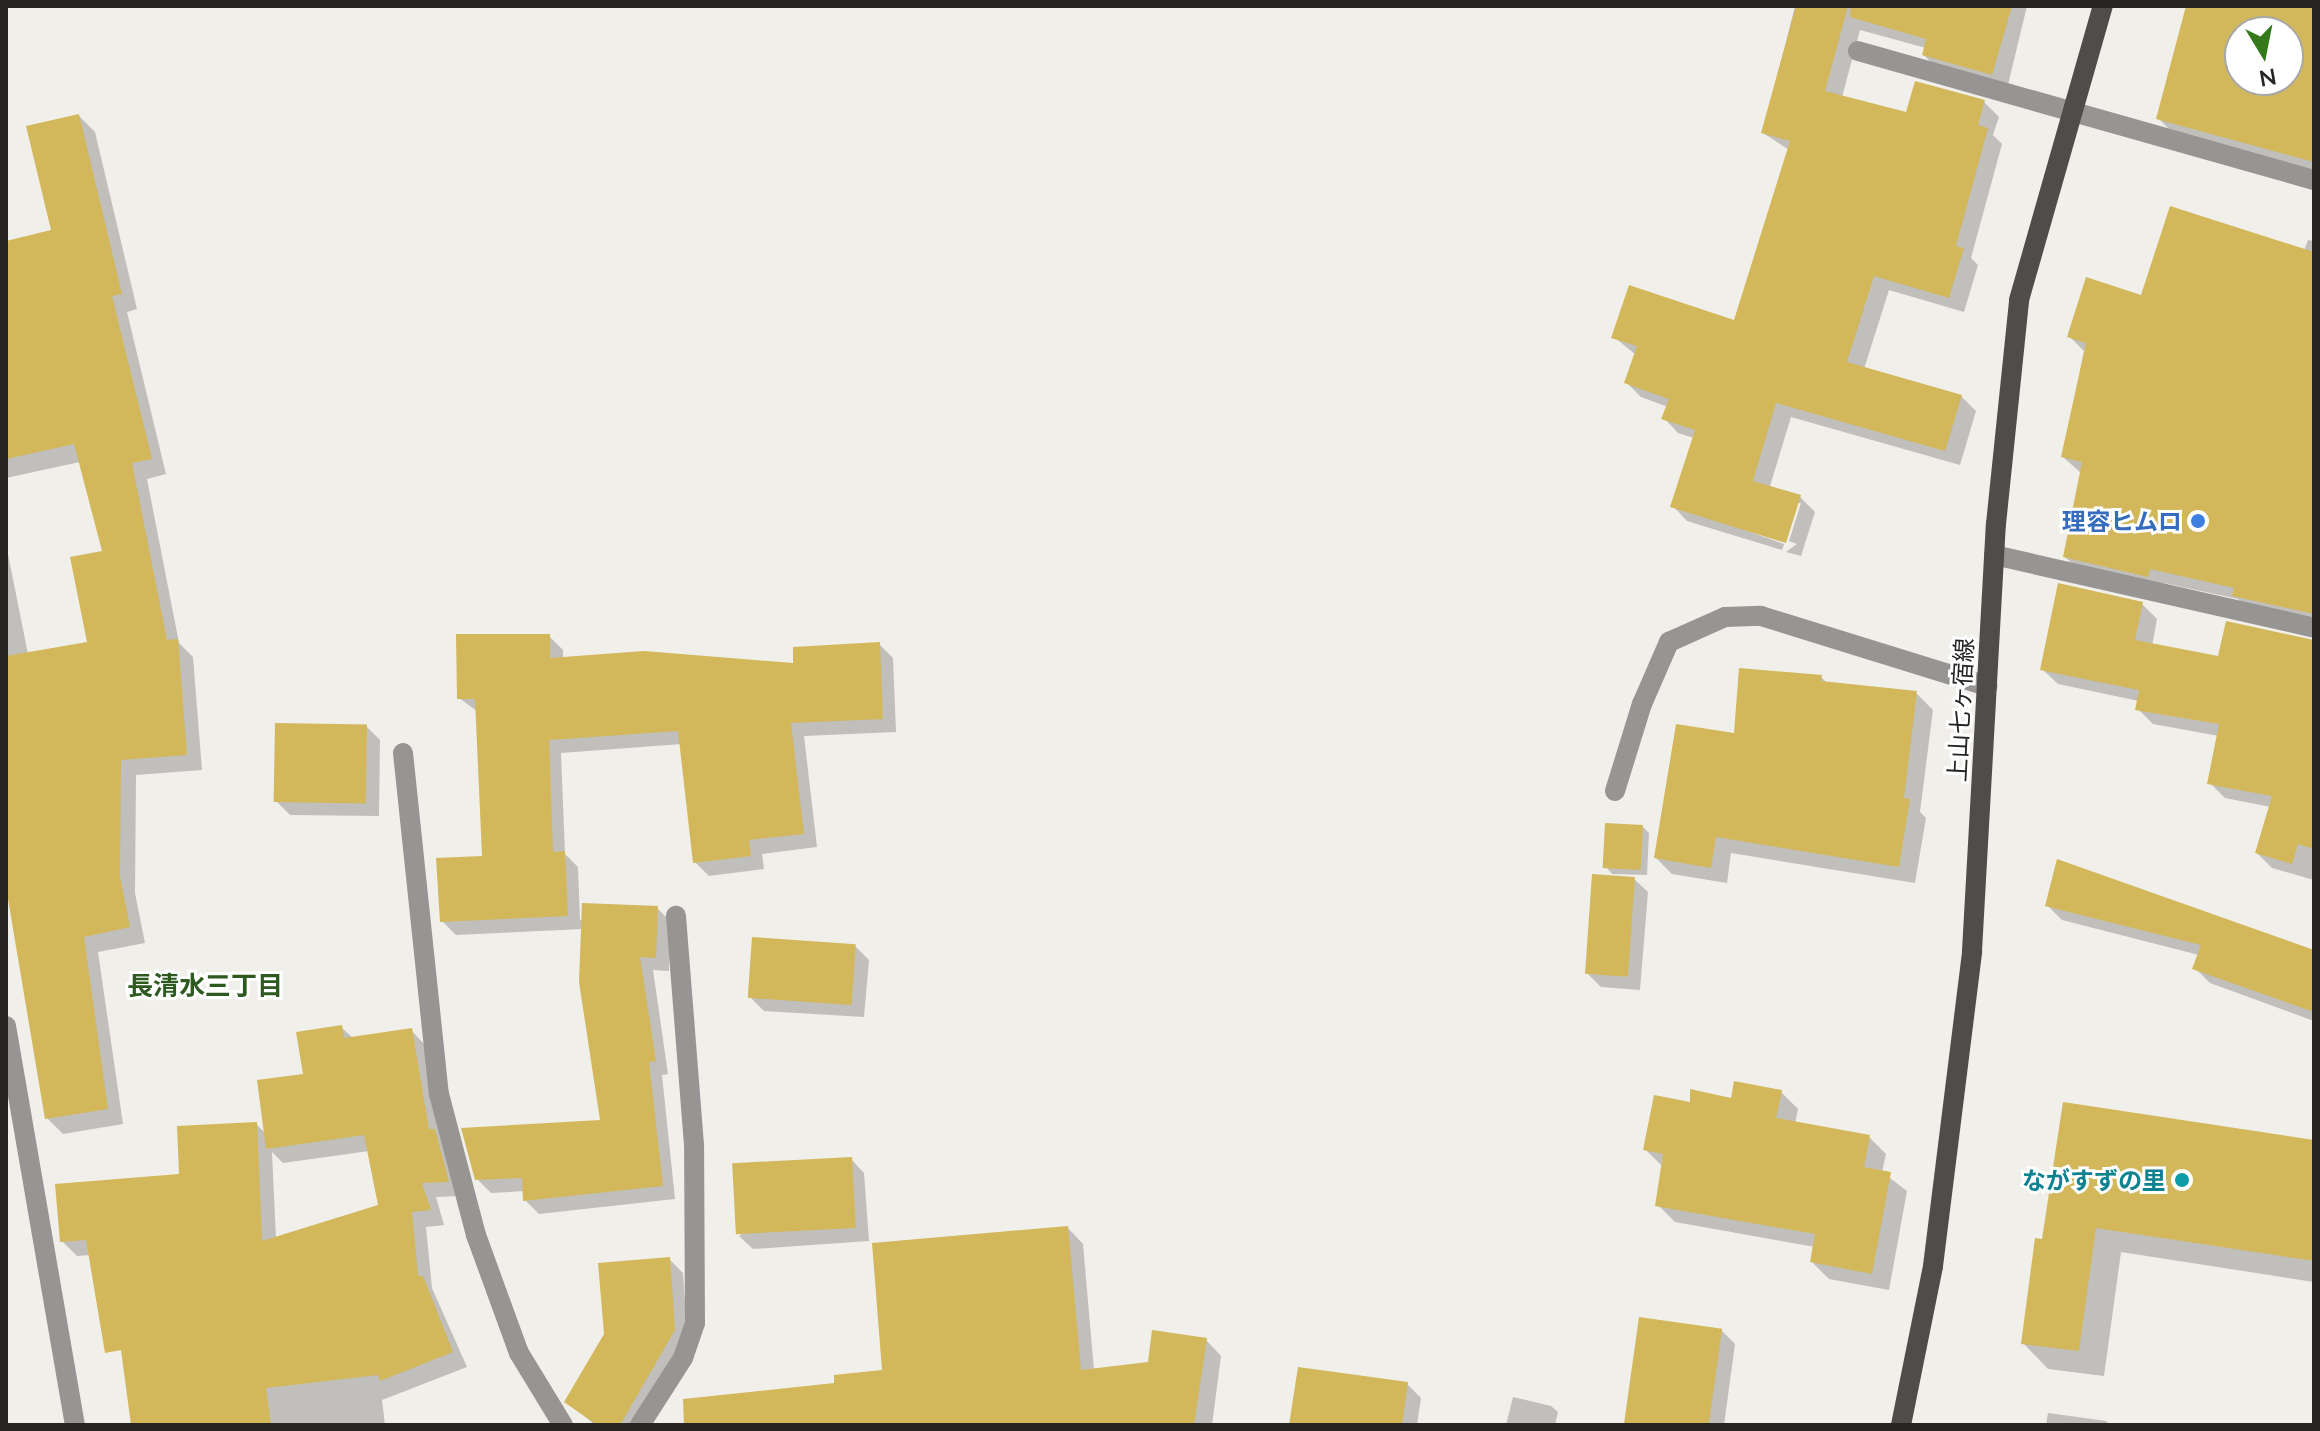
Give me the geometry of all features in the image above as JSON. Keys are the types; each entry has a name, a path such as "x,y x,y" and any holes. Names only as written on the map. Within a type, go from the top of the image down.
{"main road":[{"name":"上山七ヶ宿線","path":"1901,1425 1933,1266 1972,951 1994,555 2019,300 2103,6"}],"lane":[{"path":"1858,51 2314,180"},
{"path":"1994,555 2312,627"},
{"path":"1615,791 1642,704 1669,642 1725,617 1761,616 1987,686"},
{"path":"403,753 439,1094 476,1235 519,1353 563,1425"},
{"path":"640,1425 683,1358 695,1323 694,1145 676,916"},
{"path":"6,1026 75,1425"}],"building":[{"path":"1796,6 1848,6 1825,91 1906,112 1915,81 1985,100 1978,125 1988,128 1956,246 1964,248 1949,298 1874,276 1847,362 1962,395 1945,451 1776,403 1753,481 1801,495 1786,543 1670,507 1695,430 1661,419 1669,399 1624,383 1637,346 1611,338 1629,285 1734,320 1790,141 1761,133"},
{"path":"1851,6 2012,6 1992,75 1922,55 1926,39 1850,17"},
{"path":"2186,6 2314,6 2314,162 2156,119"},
{"path":"79,114 122,294 112,296 152,459 132,463 167,640 178,639 187,755 121,760 120,876 130,927 84,937 108,1109 45,1119 6,887 6,656 87,642 70,557 102,551 74,444 6,459 6,241 51,230 26,126"},
{"path":"2170,206 2314,252 2314,614 2232,596 2234,588 2150,569 2148,577 2063,557 2082,462 2061,457 2086,343 2067,337 2086,277 2141,295"},
{"path":"2058,583 2143,602 2135,640 2218,656 2226,621 2314,640 2314,849 2298,844 2292,864 2255,853 2272,796 2207,784 2219,724 2135,710 2139,690 2040,670"},
{"path":"456,634 550,634 550,658 644,651 793,663 793,647 880,642 883,719 791,723 804,834 749,840 751,856 693,863 678,731 549,740 553,852 565,851 568,916 440,922 436,858 482,856 475,699 457,699"},
{"path":"1739,668 1822,675 1821,681 1917,691 1904,798 1910,799 1899,867 1716,837 1711,868 1654,858 1676,724 1734,733"},
{"path":"275,723 367,725 366,804 274,802"},
{"path":"1605,823 1643,825 1641,870 1603,868"},
{"path":"2057,859 2314,950 2314,1012 2192,969 2201,945 2045,906"},
{"path":"1592,874 1635,877 1628,977 1585,974"},
{"path":"582,903 658,906 656,958 640,957 656,1061 649,1062 663,1186 523,1201 522,1178 475,1180 461,1128 600,1120 579,982"},
{"path":"752,937 856,944 851,1005 748,998"},
{"path":"342,1025 344,1038 412,1028 429,1129 435,1129 449,1182 422,1183 431,1210 412,1212 418,1276 423,1276 453,1352 380,1381 378,1375 266,1388 271,1425 131,1425 121,1350 105,1353 86,1240 60,1242 55,1184 179,1174 177,1126 257,1122 262,1241 378,1205 364,1135 266,1149 257,1080 303,1074 296,1032"},
{"path":"1734,1081 1782,1090 1776,1118 1870,1135 1864,1167 1891,1172 1872,1274 1810,1262 1815,1234 1655,1206 1663,1154 1643,1150 1654,1095 1690,1102 1690,1089 1731,1098"},
{"name":"ながすずの里","path":"2063,1102 2314,1140 2314,1261 2096,1228 2079,1351 2021,1344 2035,1238 2042,1239"},
{"path":"852,1157 856,1228 736,1234 732,1163"},
{"path":"1068,1226 1081,1370 1148,1362 1152,1330 1207,1338 1194,1425 684,1425 683,1399 834,1383 834,1375 882,1370 872,1243"},
{"path":"670,1257 675,1330 620,1425 597,1425 564,1402 604,1334 598,1263"},
{"path":"1639,1317 1722,1329 1709,1425 1624,1425"},
{"path":"1298,1367 1408,1382 1402,1425 1289,1425"}],"place":[{"name":"理容ヒムロ","path":"2198,521"},
{"name":"ながすずの里","path":"2182,1180"}],"district":[{"name":"長清水三丁目","path":"205,986"}]}
